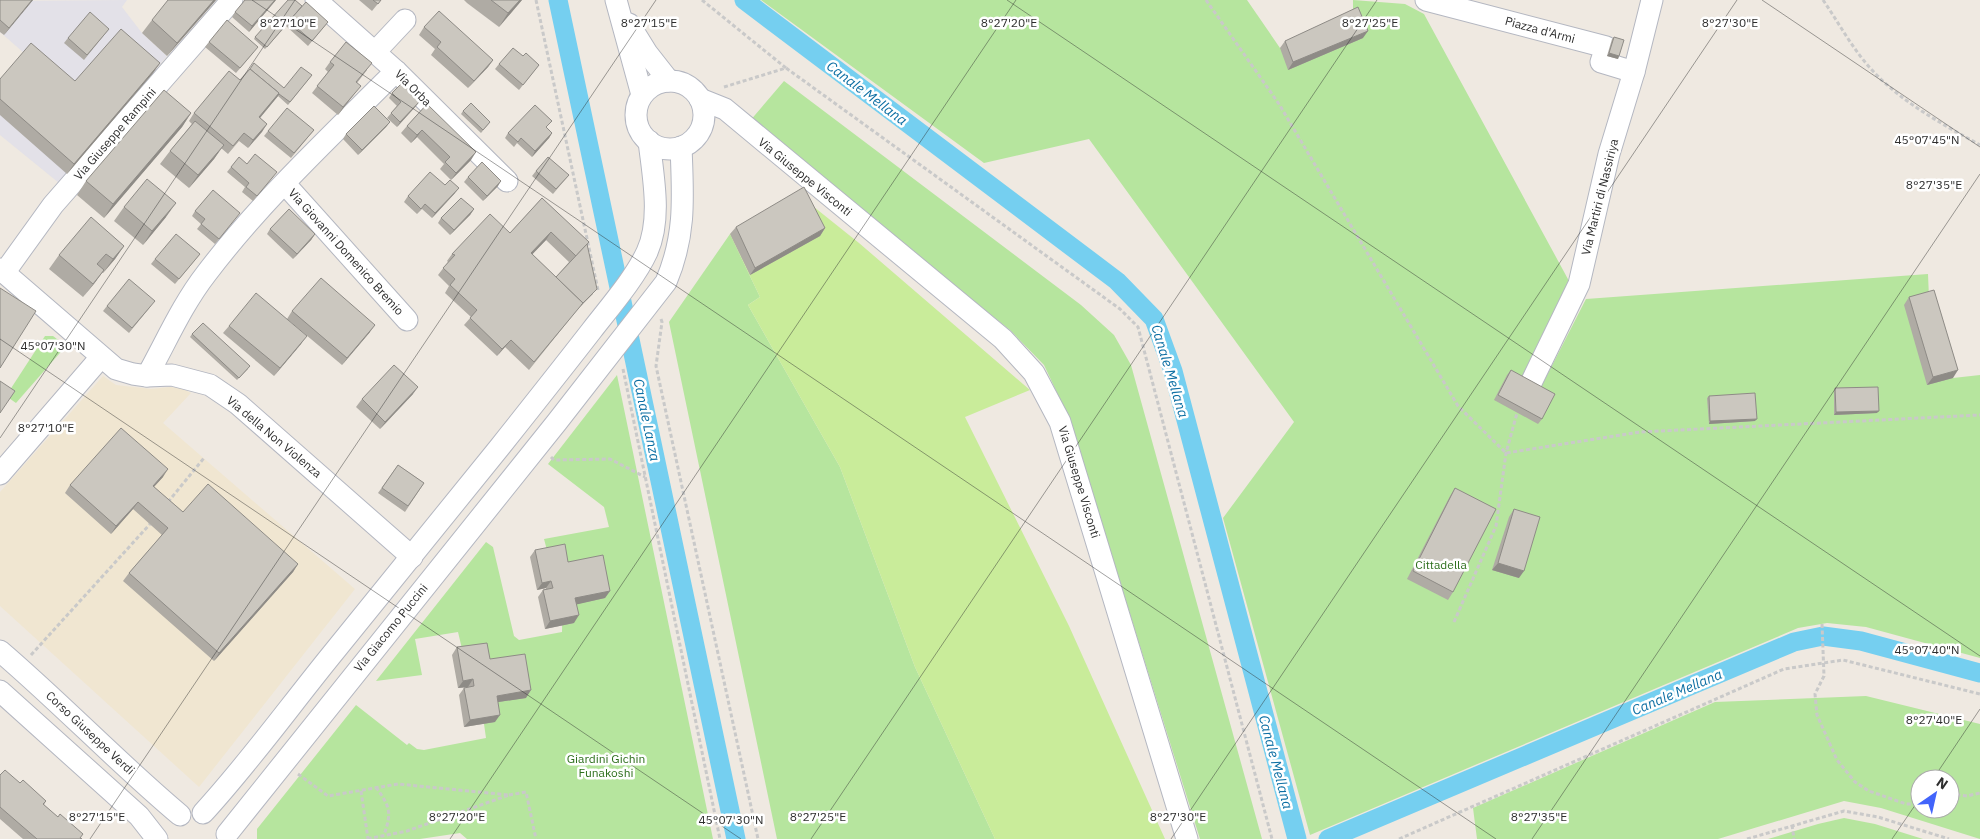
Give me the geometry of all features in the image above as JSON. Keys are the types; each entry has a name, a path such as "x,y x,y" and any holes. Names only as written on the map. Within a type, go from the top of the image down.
{"street":[{"name":"Via Giuseppe Rampini","path":"2,271 66,191 232,0"},
{"name":"Via Orba","path":"316,0 396,70 507,180"},
{"name":"Piazza d'Armi","path":"1426,0 1606,47 1601,62 1634,72"},
{"name":"Via Martiri di Nassiriya","path":"1529,387 1579,284 1609,154 1634,72 1652,0"},
{"path":"616,3 647,53 669,81"},
{"path":"616,3 642,95"},
{"path":"375,52 405,20"},
{"name":"Via Giovanni Domenico Bremio","path":"148,376 177,321 205,275 243,228 396,70"},
{"path":"669,81 680,82 690,87 699,97 703,109 703,120 700,130 689,143 670,149 659,147 649,141 640,129 636,114 637,105 642,95 649,88 659,82 669,81"},
{"name":"Via Giuseppe Visconti","path":"699,97 725,108 749,130 1002,339 1034,373 1060,422 1187,839"},
{"name":"Via Giuseppe Visconti","path":"700,130 724,125 749,130"},
{"path":"203,813 237,776 412,557 606,312 637,269 647,252 652,237 654,186 649,141"},
{"name":"Via Giacomo Puccini","path":"228,837 283,763 618,345 666,282 675,261 680,239 682,214 681,147"},
{"name":"Via Giovanni Domenico Bremio","path":"285,184 407,320"},
{"name":"Via della Non Violenza","path":"2,271 116,369 148,376 172,375 210,385 238,404 412,557"},
{"path":"0,474 101,357"},
{"path":"534,404 556,422"},
{"name":"Corso Giuseppe Verdi","path":"0,651 44,689 154,793 180,815"},
{"path":"0,691 139,816 159,839 170,822 180,815 192,812 203,813 213,818 222,825 228,837"}],"path":[{"path":"536,0 606,312"},
{"path":"702,0 786,68 1120,309 1138,327 1272,839"},
{"path":"1206,0 1279,104 1458,406 1506,453"},
{"path":"1823,0 1872,70 1914,105 1942,124 1980,145"},
{"path":"699,97 786,68"},
{"path":"650,303 662,322 656,366 758,839"},
{"path":"618,345 720,839"},
{"path":"1454,622 1496,526 1506,453 1517,412"},
{"path":"1506,453 1640,432 1980,415"},
{"path":"536,447 554,460 610,459 645,477"},
{"path":"163,507 204,458"},
{"path":"43,644 150,524"},
{"path":"1822,624 1824,676 1815,694 1817,715 1837,760 1855,782 1869,791 1910,804"},
{"path":"1399,839 1784,669 1843,660 1980,694"},
{"path":"283,763 328,796 398,784 509,795"},
{"path":"376,788 388,804 390,818 384,836"},
{"path":"361,791 367,839 407,832 509,795 526,792 536,839"},
{"path":"1960,796 1980,793"},
{"path":"1747,839 1844,811 1878,817 1949,839"},
{"path":"1792,825 1794,839"}],"shaded area":[{"path":"127,0 122,7 142,33 167,56 59,183 0,135 0,81 24,53 0,32 0,1"},
{"path":"103,376 116,385 151,389 181,388 191,393 163,423 355,589 199,787 0,606 0,492"}],"green space":[{"name":"Cittadella","path":"761,0 1247,0 1280,48 1353,15 1353,0 1405,4 1424,14 1569,281 1523,383 1539,391 1586,299 1928,274 1929,298 1953,378 1980,375 1980,658 1866,627 1827,623 1798,628 1310,835 1223,518 1294,422 1089,139 984,163"},
{"path":"784,81 1081,305 1114,335 1131,365 1262,839 1200,839 1069,418 1044,365 1010,330 749,122"},
{"path":"799,195 859,243 1030,390 965,417 1069,626 1165,839 995,839 915,667 840,467 748,305 760,297 730,234"},
{"path":"730,234 760,297 748,305 840,467 915,667 995,839 777,839 669,322"},
{"path":"45,336 53,336 66,346 16,403 6,396"},
{"name":"Giardini Gichin Funakoshi","path":"617,375 713,839 467,839 460,833 420,839 257,839 257,829 356,705 407,745 409,743 417,749 424,750 486,738 484,724 485,667 463,653 458,632 415,639 422,675 376,681 486,542 493,547 514,636 519,640 562,632 563,569 548,554 544,539 609,527 604,507 548,464"},
{"path":"1866,696 1980,724 1980,839 1916,819 1960,819 1960,769 1910,769 1910,817 1881,808 1844,801 1718,839 1477,839 1473,808 1715,702"},
{"path":"1844,818 1875,824 1923,839 1768,839"}],"building":[{"path":"0,0 32,0 9,28 0,20"},
{"path":"168,0 214,0 177,43 152,20"},
{"path":"245,0 275,0 252,26 235,12"},
{"path":"288,0 295,0 302,6 267,47 255,37"},
{"path":"373,0 381,0 378,4"},
{"path":"491,0 520,0 508,13"},
{"path":"306,2 328,22 312,41 289,21"},
{"path":"1358,7 1368,31 1293,62 1285,41"},
{"path":"439,11 493,60 474,81 437,47 441,42 424,27"},
{"path":"90,12 109,29 87,55 68,38"},
{"path":"227,20 258,47 240,68 209,42"},
{"path":"121,29 160,63 74,164 0,99 0,79 31,43 75,81"},
{"path":"1614,37 1624,40 1619,56 1609,53"},
{"path":"346,42 372,63 356,82 361,86 343,107 317,86 334,65 330,62"},
{"path":"513,48 523,56 526,53 539,65 523,85 499,64"},
{"path":"254,63 284,88 301,67 312,75 290,102 279,94 275,98 279,93 250,69"},
{"path":"250,69 279,93 259,117 267,124 253,140 244,133 233,146 194,113 229,71 240,80"},
{"path":"402,83 420,101 400,122 391,113 401,102 392,93"},
{"path":"164,90 191,113 113,204 86,181"},
{"path":"471,103 490,122 483,130 463,111"},
{"path":"427,104 476,152 456,173 445,162 450,157 422,130 417,135 407,126"},
{"path":"535,105 552,121 546,127 552,133 535,151 521,138 518,142 508,133"},
{"path":"374,106 390,122 362,150 346,134"},
{"path":"287,108 314,130 294,153 268,131"},
{"path":"195,121 224,145 198,175 170,151"},
{"path":"255,154 277,172 257,196 246,187 249,183 231,167 239,157 247,164"},
{"path":"548,157 569,175 556,189 536,171"},
{"path":"482,162 501,181 487,196 468,177"},
{"path":"430,172 445,185 450,180 459,188 435,213 425,204 421,209 408,196"},
{"path":"147,179 176,203 152,231 124,207"},
{"path":"804,187 825,228 755,268 736,227"},
{"path":"213,190 240,213 219,239 201,224 205,219 195,211"},
{"path":"461,198 474,209 454,230 441,218"},
{"path":"542,198 589,242 576,256 551,232 531,253 583,303 534,362 511,340 502,349 470,318 477,310 450,285 455,279 443,268 455,255 452,254 490,214 510,233"},
{"path":"289,209 315,234 297,254 270,229"},
{"path":"91,217 124,246 113,259 106,254 97,264 104,270 93,284 59,255"},
{"path":"176,234 200,254 179,279 155,259"},
{"path":"587,244 597,289 583,303 556,277"},
{"path":"321,278 375,325 347,358 292,311"},
{"path":"129,279 155,301 132,328 107,306"},
{"path":"0,288 36,311 0,368"},
{"path":"1934,290 1958,370 1933,377 1909,297"},
{"path":"256,293 307,336 280,368 229,326"},
{"path":"203,323 250,366 239,378 192,334"},
{"path":"394,365 418,387 385,422 362,399"},
{"path":"1511,370 1555,394 1542,419 1498,395"},
{"path":"0,381 15,391 0,413"},
{"path":"1878,387 1879,411 1836,412 1835,388"},
{"path":"1755,393 1757,419 1710,421 1709,396"},
{"path":"121,428 168,469 153,486 183,512 208,484 298,564 219,653 129,573 168,528 138,502 116,526 70,485"},
{"path":"398,465 424,483 408,506 382,488"},
{"path":"1455,488 1496,509 1453,592 1413,571"},
{"path":"1514,509 1540,517 1524,571 1498,563"},
{"path":"565,544 568,562 603,555 610,591 575,598 579,615 550,621 543,590 553,588 551,581 542,583 535,550"},
{"path":"487,643 490,659 525,654 531,690 497,696 500,715 470,720 464,688 474,686 473,679 463,681 457,647"},
{"path":"5,770 20,783 23,780 46,801 43,804 58,817 60,814 83,834 80,838 82,839 37,839 0,807 0,775"}],"waterway":[{"name":"Canale Lanza","path":"558,0 736,839"},
{"name":"Canale Mellana","path":"744,0 1117,281 1154,319 1173,371 1297,839"},
{"name":"Canale Mellana","path":"1328,839 1794,642 1823,636 1861,641 1980,673"}]}
